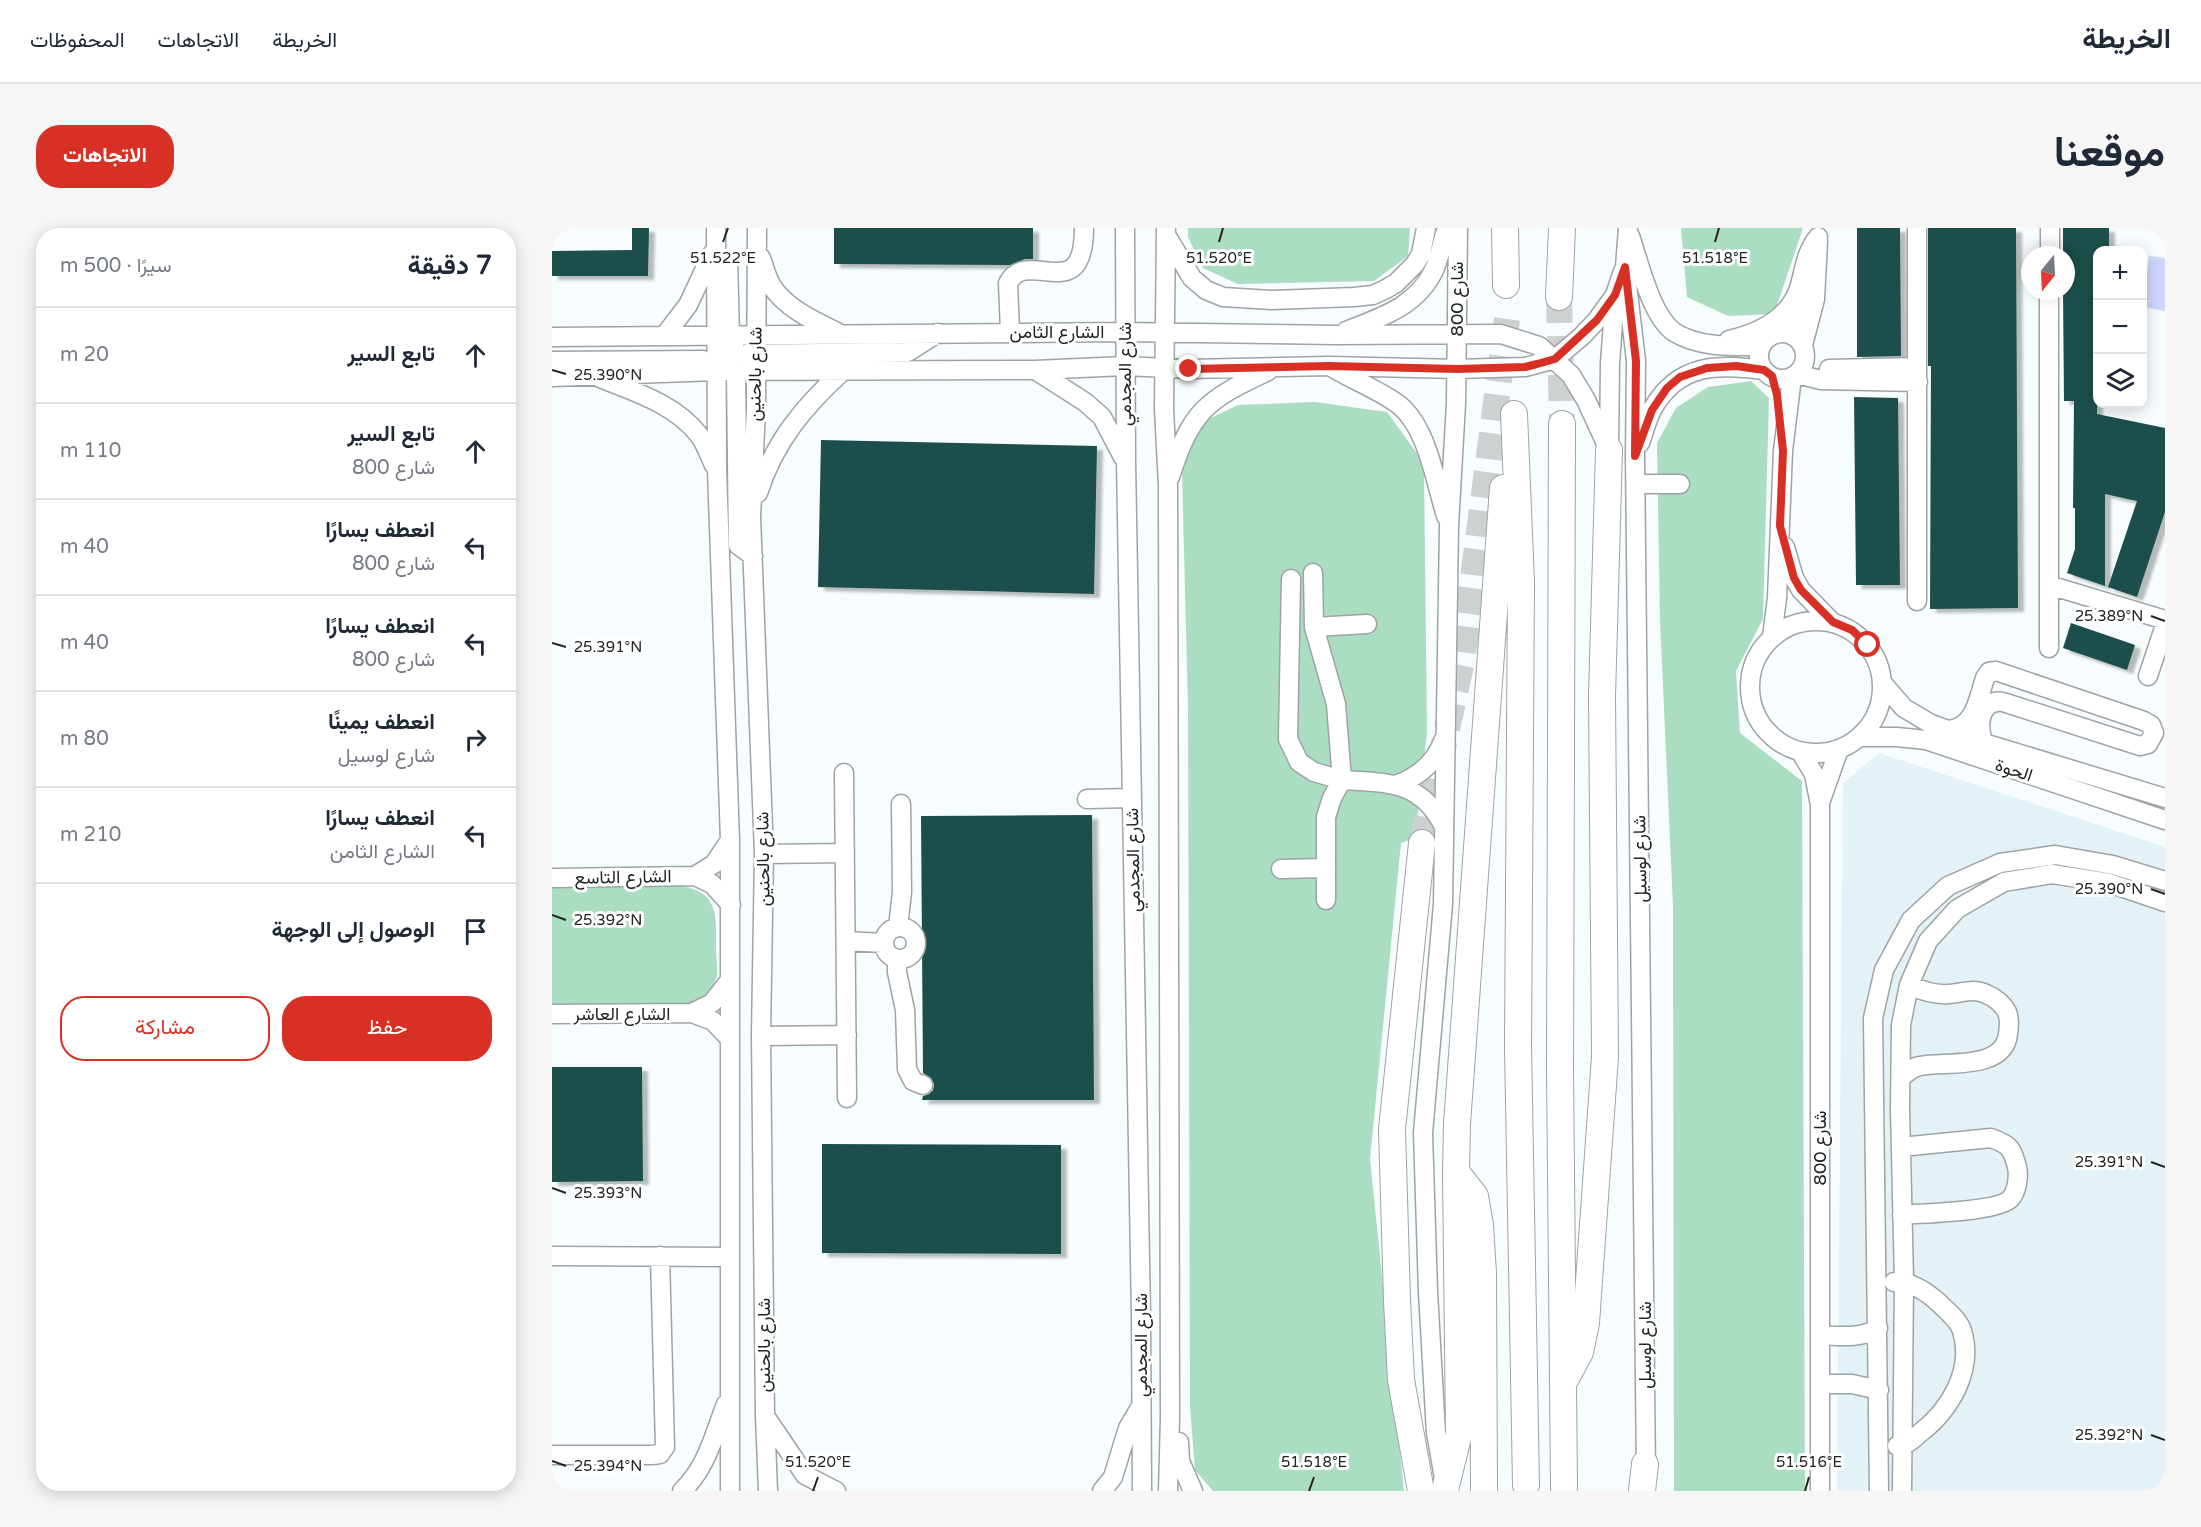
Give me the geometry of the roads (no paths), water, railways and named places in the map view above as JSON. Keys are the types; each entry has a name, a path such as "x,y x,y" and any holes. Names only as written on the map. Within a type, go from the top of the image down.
{"highway":[{"path":"1505,228 1506,285"},
{"path":"1559,297 1562,228"},
{"path":"1446,1488 1459,1433 1456,1172 1460,1068 1502,490 1515,422 1521,582 1518,1046 1526,1485"},
{"path":"1562,424 1560,1080 1564,1487"},
{"path":"1564,1384 1580,1352 1586,1323 1605,1057 1602,696 1609,450"},
{"path":"1421,1491 1401,1380 1396,1300 1392,1129 1422,843"},
{"path":"1456,1172 1475,1196 1479,1225 1483,1273 1484,1491"},
{"path":"1644,1491 1645,1464"}],"street":[{"path":"727,228 738,545 753,555"},
{"name":"شارع بالحنين","path":"730,1491 731,905 717,470 733,352 758,250 757,228"},
{"path":"1011,333 1008,282 1012,276 1018,271 1063,271 1075,266 1082,255 1084,228"},
{"name":"شارع المجدمي","path":"1125,228 1126,461 1142,1491"},
{"path":"1166,231 1192,278 1206,290 1223,297 1272,300 1354,297 1380,292 1396,283 1415,264 1421,254 1426,228"},
{"path":"1336,335 1387,315 1409,302 1420,292 1436,266 1447,228"},
{"name":"شارع 800","path":"1457,369 1458,228"},
{"path":"1917,228 1917,601"},
{"path":"2049,228 2049,246"},
{"path":"1628,230 1660,317 1678,334 1709,344 1761,346"},
{"name":"شارع لوسيل","path":"1628,230 1625,267 1636,361 1645,1464"},
{"name":"شارع المجدمي","path":"1166,231 1164,409 1168,486 1170,1418 1168,1491"},
{"path":"1709,344 1751,334 1782,315 1800,288 1807,256 1818,233"},
{"path":"1772,637 1777,598 1783,451 1799,365 1812,315 1817,283 1818,233"},
{"path":"665,335 688,305 716,236"},
{"name":"شارع بالحنين","path":"716,236 733,352"},
{"path":"758,250 772,286 791,306 812,320 842,334"},
{"name":"الشارع الثامن","path":"552,337 665,335 733,352 755,371 1035,370 1125,366 1164,369 1329,366 1457,369 1525,367 1555,359 1597,320 1615,295 1625,267"},
{"path":"1786,333 1803,309 1817,283"},
{"path":"1609,450 1610,363 1615,295"},
{"path":"2049,300 2049,648"},
{"name":"الشارع الثامن","path":"552,377 592,375 842,334 1125,332 1336,335 1502,334 1539,346 1555,359 1578,386 1609,450"},
{"path":"552,361 733,352 908,352 938,333"},
{"path":"1783,451 1777,395 1759,359 1761,346 1769,337 1786,333 1796,337 1799,365 1821,380 1918,374"},
{"path":"1635,456 1652,410 1667,388 1680,377 1707,368 1736,366 1785,379 1799,365"},
{"path":"1329,366 1396,403 1411,417 1423,440 1449,526"},
{"path":"1168,486 1185,435 1202,410 1236,386 1275,367"},
{"path":"1446,1488 1437,1433 1428,1292 1423,1133 1443,904 1449,526 1457,369"},
{"path":"751,517 765,470 783,438 816,396 844,370"},
{"path":"1035,370 1085,402 1102,417 1126,461"},
{"name":"شارع بالحنين","path":"755,371 751,517 764,854 762,1036 765,1416 768,1491"},
{"path":"592,375 664,405 684,418 700,437 717,470"},
{"path":"1636,484 1680,484"},
{"path":"1780,526 1794,578 1801,590 1833,622"},
{"path":"1313,573 1314,627 1336,704 1342,780 1332,798 1326,817 1326,900"},
{"path":"1291,579 1288,739 1299,762 1314,772 1342,780 1398,784 1408,788 1426,800 1444,827"},
{"path":"2049,585 2165,620"},
{"path":"1811,620 1833,622 1852,630 1868,645 1879,664 1884,685 1881,705 1873,723 1860,738 1839,749 1820,753 1800,751 1783,744 1769,733 1758,719 1751,702 1749,684 1752,667 1760,650 1772,637 1790,625 1811,620"},
{"path":"1314,627 1367,624"},
{"path":"2148,676 2165,625"},
{"path":"1948,730 1960,728 1969,720 1985,678 1989,672 1996,671 2144,721 2151,725 2154,733 2151,741 2140,746 1994,701 1986,706 1980,721 1980,732 1984,743"},
{"name":"الحوة","path":"1884,685 1897,701 1913,714 1931,724 1984,743 2165,798"},
{"path":"1398,784 1417,775 1432,761 1446,733"},
{"name":"الحوة","path":"1860,738 1897,737 1926,740 2165,820"},
{"name":"شارع 800","path":"1820,805 1839,749"},
{"name":"شارع 800","path":"1800,751 1814,774 1820,805 1820,1491"},
{"path":"844,773 847,1098"},
{"path":"1087,799 1132,798"},
{"path":"898,927 902,892 901,804"},
{"name":"الشارع التاسع","path":"695,876 714,864 730,840"},
{"path":"764,854 845,853"},
{"path":"1879,1491 1873,1018 1884,970 1911,920 1948,886 2000,862 2055,855 2113,865 2165,881"},
{"path":"1281,869 1326,868"},
{"path":"1902,1491 1904,1281 1900,1147 1901,1025 1909,986 1928,941 1957,909 2004,882 2052,874 2109,883 2165,902"},
{"name":"الشارع التاسع","path":"552,878 695,876 712,884 731,905"},
{"path":"898,927 908,929 916,941 911,955 907,958 897,958 887,953 884,943 888,932 898,927"},
{"path":"846,941 884,943"},
{"path":"897,958 897,972 905,1010 907,1069 913,1081 923,1085"},
{"name":"الشارع العاشر","path":"692,1013 712,1003 730,980"},
{"path":"1901,1078 1917,1066 1991,1058 2003,1050 2008,1038 2010,1018 2005,1008 1985,993 1974,991 1934,994 1909,986"},
{"name":"الشارع العاشر","path":"552,1014 692,1013 713,1021 730,1039"},
{"path":"762,1036 847,1035"},
{"path":"1874,1108 1900,1108"},
{"path":"1900,1147 1991,1138 2012,1149 2018,1170 2016,1188 2011,1199 1995,1207 1902,1215"},
{"path":"552,1256 730,1257"},
{"path":"552,1455 652,1455 660,1454 665,1447 660,1256"},
{"path":"1877,1282 1904,1281 1932,1296 1954,1317 1962,1329 1965,1356 1960,1382 1934,1423 1904,1446 1880,1447"},
{"path":"1821,1335 1854,1336 1878,1328"},
{"path":"1821,1384 1852,1384 1879,1390"},
{"path":"682,1491 696,1476 708,1456 730,1394"},
{"path":"1102,1491 1113,1477 1128,1428 1141,1406"},
{"path":"765,1416 805,1475 836,1491"},
{"path":"1170,1418 1179,1440 1180,1461 1193,1491"}],"water":[{"path":"2149,256 2165,258 2165,311 2147,308"}],"tunnel":[{"path":"1559,297 1562,424"},
{"path":"1422,843 1462,661 1507,319"}]}
